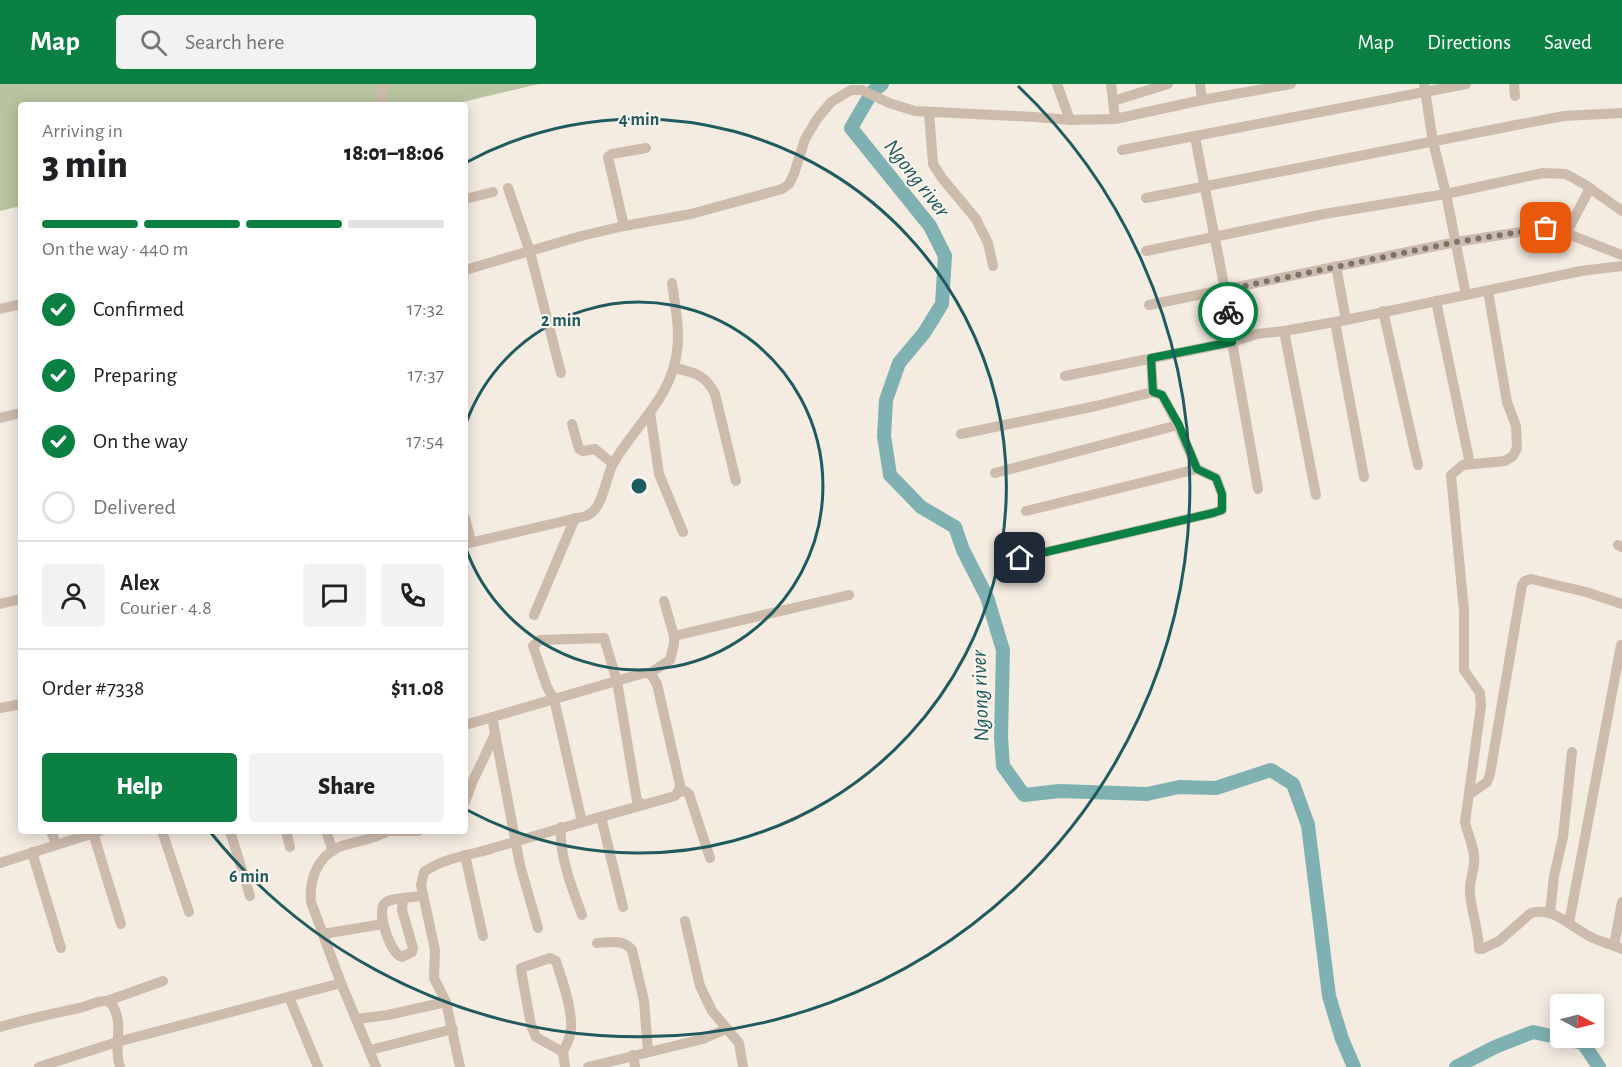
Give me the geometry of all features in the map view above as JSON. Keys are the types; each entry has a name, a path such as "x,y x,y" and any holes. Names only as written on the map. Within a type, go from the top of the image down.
{"street":[{"path":"382,102 383,84"},
{"path":"1057,84 1070,120"},
{"path":"1111,84 1115,120"},
{"path":"1113,101 1168,84"},
{"path":"1200,84 1202,100"},
{"path":"468,269 624,226 691,214 782,189 789,184 794,174 805,139 817,119 831,102 851,90 862,90 889,103 929,112 1070,120 1115,120 1202,100 1291,84"},
{"path":"1122,150 1195,137 1425,88 1466,84"},
{"path":"1514,84 1515,96"},
{"path":"1425,88 1433,142 1466,295"},
{"path":"929,112 933,164 976,219 988,243 993,266"},
{"path":"1146,198 1564,117 1622,113"},
{"path":"1195,137 1216,236 1258,489"},
{"path":"624,226 608,158 612,154 646,148"},
{"path":"1146,251 1324,214 1446,194 1554,172 1566,174 1622,211"},
{"path":"508,188 530,252 561,373"},
{"path":"1566,234 1590,188"},
{"path":"468,198 493,192"},
{"path":"1149,305 1456,242 1546,228 1622,255"},
{"path":"1065,376 1232,342 1257,334 1340,321 1581,272 1622,266"},
{"path":"1336,267 1340,321 1364,477"},
{"path":"468,543 591,514 613,464 650,411 674,368 679,342 672,283"},
{"path":"1488,291 1507,402 1516,426 1517,448 1513,456 1505,460 1458,467 1451,475 1464,610 1464,670 1480,693 1481,706 1465,822 1473,850 1474,863 1469,892 1479,949 1499,941 1531,913 1550,913 1588,936 1618,947 1622,902"},
{"path":"1436,301 1470,464"},
{"path":"0,309 18,305"},
{"path":"1383,311 1418,465"},
{"path":"1284,331 1316,495"},
{"path":"1151,358 1153,392"},
{"path":"674,368 696,372 716,394 736,480"},
{"path":"961,434 1153,392 1162,395 1179,425 1197,469"},
{"path":"650,411 659,474 683,532"},
{"path":"0,418 18,414"},
{"path":"572,424 579,449 584,451 595,449 613,464"},
{"path":"995,473 1179,425"},
{"path":"1020,558 1219,512 1222,510 1223,503 1216,478 1197,469 1026,511"},
{"path":"534,615 575,518"},
{"path":"1473,792 1487,782 1490,774 1522,585 1525,581 1531,579 1586,592 1622,604"},
{"path":"674,636 849,595"},
{"path":"0,604 18,600"},
{"path":"468,724 650,673 670,660 674,636 664,601"},
{"path":"582,822 554,699 547,687 533,646 540,640 604,638 617,681 637,801 644,805"},
{"path":"1569,923 1622,645"},
{"path":"460,1067 446,1002 434,978 435,950 422,896 421,876 424,872 447,860 675,796 680,784 672,744 657,684 650,673"},
{"path":"0,708 18,705"},
{"path":"492,717 520,865 538,928"},
{"path":"468,788 495,734"},
{"path":"1550,913 1554,876 1563,837 1572,752"},
{"path":"678,792 685,791 689,794 710,858"},
{"path":"601,817 623,908"},
{"path":"561,827 560,839 572,888 582,915"},
{"path":"52,834 56,844"},
{"path":"0,863 90,834"},
{"path":"98,834 121,924"},
{"path":"163,834 189,912"},
{"path":"231,834 250,896"},
{"path":"287,834 290,847"},
{"path":"327,834 333,851"},
{"path":"376,1067 341,983 311,902 310,891 313,874 320,863 333,851 384,834"},
{"path":"32,852 61,948"},
{"path":"465,855 483,936"},
{"path":"403,898 402,910 413,948 412,952 399,957 390,943 383,924 384,904 390,900 403,898 422,896"},
{"path":"685,921 700,986 712,1011 739,1043 742,1067"},
{"path":"323,934 383,924"},
{"path":"597,943 623,943 632,950 644,1001 648,1051"},
{"path":"562,1052 536,1037 531,1025 521,970 524,966 550,958 556,961 563,982 571,1022 570,1035 562,1052 565,1067"},
{"path":"0,1027 47,1013 82,1008 107,1001 163,981"},
{"path":"39,1067 117,1042 341,983"},
{"path":"289,997 318,1067"},
{"path":"107,1001 111,1003 118,1019 120,1034 117,1054 120,1067"},
{"path":"356,1019 388,1015 446,1002"},
{"path":"370,1050 453,1029"},
{"path":"588,1067 703,1039 726,1029"},
{"path":"633,1055 635,1067"}],"green space":[{"path":"0,84 539,84 463,102 18,102 18,207 0,211"}],"waterway":[{"name":"Ngong river","path":"882,84 872,92 851,128 930,226 945,256 942,304 924,333 899,363 886,400 884,436 890,475 921,507 955,527 963,550 987,597 1003,650 1001,737 1003,766 1024,795 1060,791 1147,794 1179,787 1216,788 1271,770 1293,784 1308,825 1329,996 1342,1039 1354,1067"},
{"name":"Ngong river","path":"1456,1067 1495,1047 1533,1032 1583,1043 1599,1067"}],"way so far":[{"path":"1228,312 1225,290 1456,242 1546,228"}],"route":[{"path":"1020,558 1222,510 1222,494 1216,478 1197,469 1179,425 1162,395 1153,392 1151,358 1232,342 1228,312"}]}
